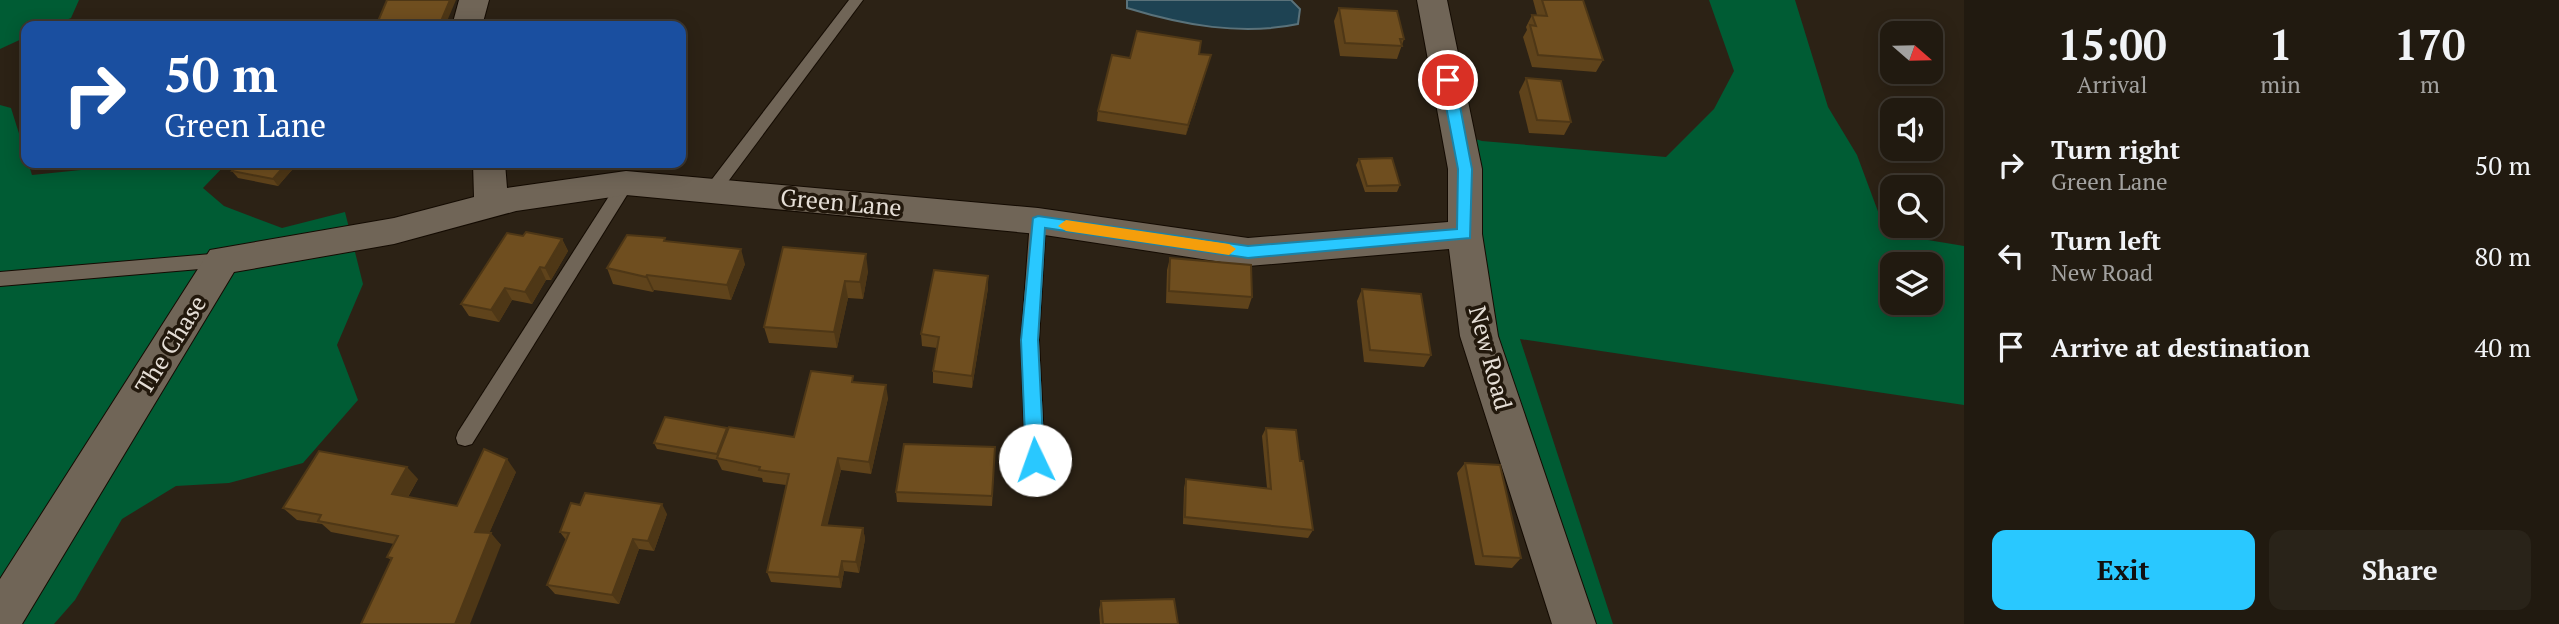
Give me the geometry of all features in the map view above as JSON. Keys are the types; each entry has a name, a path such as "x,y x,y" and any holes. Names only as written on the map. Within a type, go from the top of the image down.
{"street":[{"path":"468,21 474,0"},
{"name":"New Road","path":"1432,0 1465,169 1465,234 1479,336 1574,624"},
{"path":"489,168 491,203"},
{"name":"Green Lane","path":"223,260 394,231 491,203 626,183 1038,222 1248,252 1465,234"},
{"name":"The Chase","path":"0,619 223,260"}],"lane":[{"path":"712,191 855,0"},
{"path":"466,438 626,183"},
{"path":"1035,460 1030,340 1038,222"},
{"name":"The Chase","path":"0,279 98,273 223,260"}],"green space":[{"path":"0,0 79,0 71,18 64,21 21,21 21,39 0,49"},
{"path":"1709,0 1795,0 1828,107 1857,155 1880,217 1880,238 1916,238 1964,246 1964,405 1520,339 1613,624 1574,624 1479,336 1458,134 1482,141 1666,157 1714,109 1734,71"},
{"path":"0,105 11,108 21,140 21,168 30,168 32,175 100,168 222,168 203,188 224,206 282,228 345,212 363,284 337,345 358,400 303,463 229,483 176,486 122,519 75,600 54,624 0,624"}],"water":[{"path":"1127,0 1291,0 1300,9 1298,24 1234,29 1191,24 1148,14 1127,8"}],"building":[{"path":"387,0 450,0 441,21 378,21"},
{"path":"1542,0 1583,0 1603,60 1538,55 1530,25 1536,26 1532,15 1547,16"},
{"path":"1339,8 1397,11 1404,39 1400,39 1402,46 1345,43"},
{"path":"1137,31 1201,41 1199,54 1211,55 1188,125 1098,111 1112,55 1130,58"},
{"path":"1526,78 1561,81 1571,122 1537,120"},
{"path":"1392,158 1400,185 1367,186 1359,159"},
{"path":"235,168 283,168 273,179 232,171"},
{"path":"526,232 562,239 545,268 540,267 525,292 505,288 491,310 461,304 507,233 523,236"},
{"path":"627,235 741,249 727,285 646,277 607,268"},
{"path":"783,247 866,254 860,282 845,281 834,332 764,327"},
{"path":"1170,258 1251,265 1252,297 1169,291"},
{"path":"934,270 988,276 972,376 933,371 939,337 921,334"},
{"path":"1362,289 1421,294 1431,355 1370,350"},
{"path":"811,371 853,376 852,382 886,385 869,462 838,458 822,525 863,528 856,562 842,561 839,577 767,572 789,474 759,470 760,467 717,458 729,427 794,437"},
{"path":"665,417 727,428 717,454 654,443"},
{"path":"1266,428 1296,430 1313,530 1185,517 1186,479 1271,489"},
{"path":"904,444 995,447 992,496 896,492"},
{"path":"484,449 507,459 475,532 491,533 455,624 361,624 392,558 387,557 398,536 318,521 321,515 283,508 319,451 407,467 392,494 457,506"},
{"path":"1465,463 1500,465 1521,558 1483,556"},
{"path":"585,493 662,504 648,541 633,539 612,595 547,585 569,533 560,532 571,503 580,505"},
{"path":"1174,599 1178,624 1103,624 1101,601"}],"slow traffic":[{"path":"1066,226 1229,249"}],"route":[{"path":"1035,460 1030,340 1038,222 1248,252 1465,234 1465,169 1448,80"}]}
